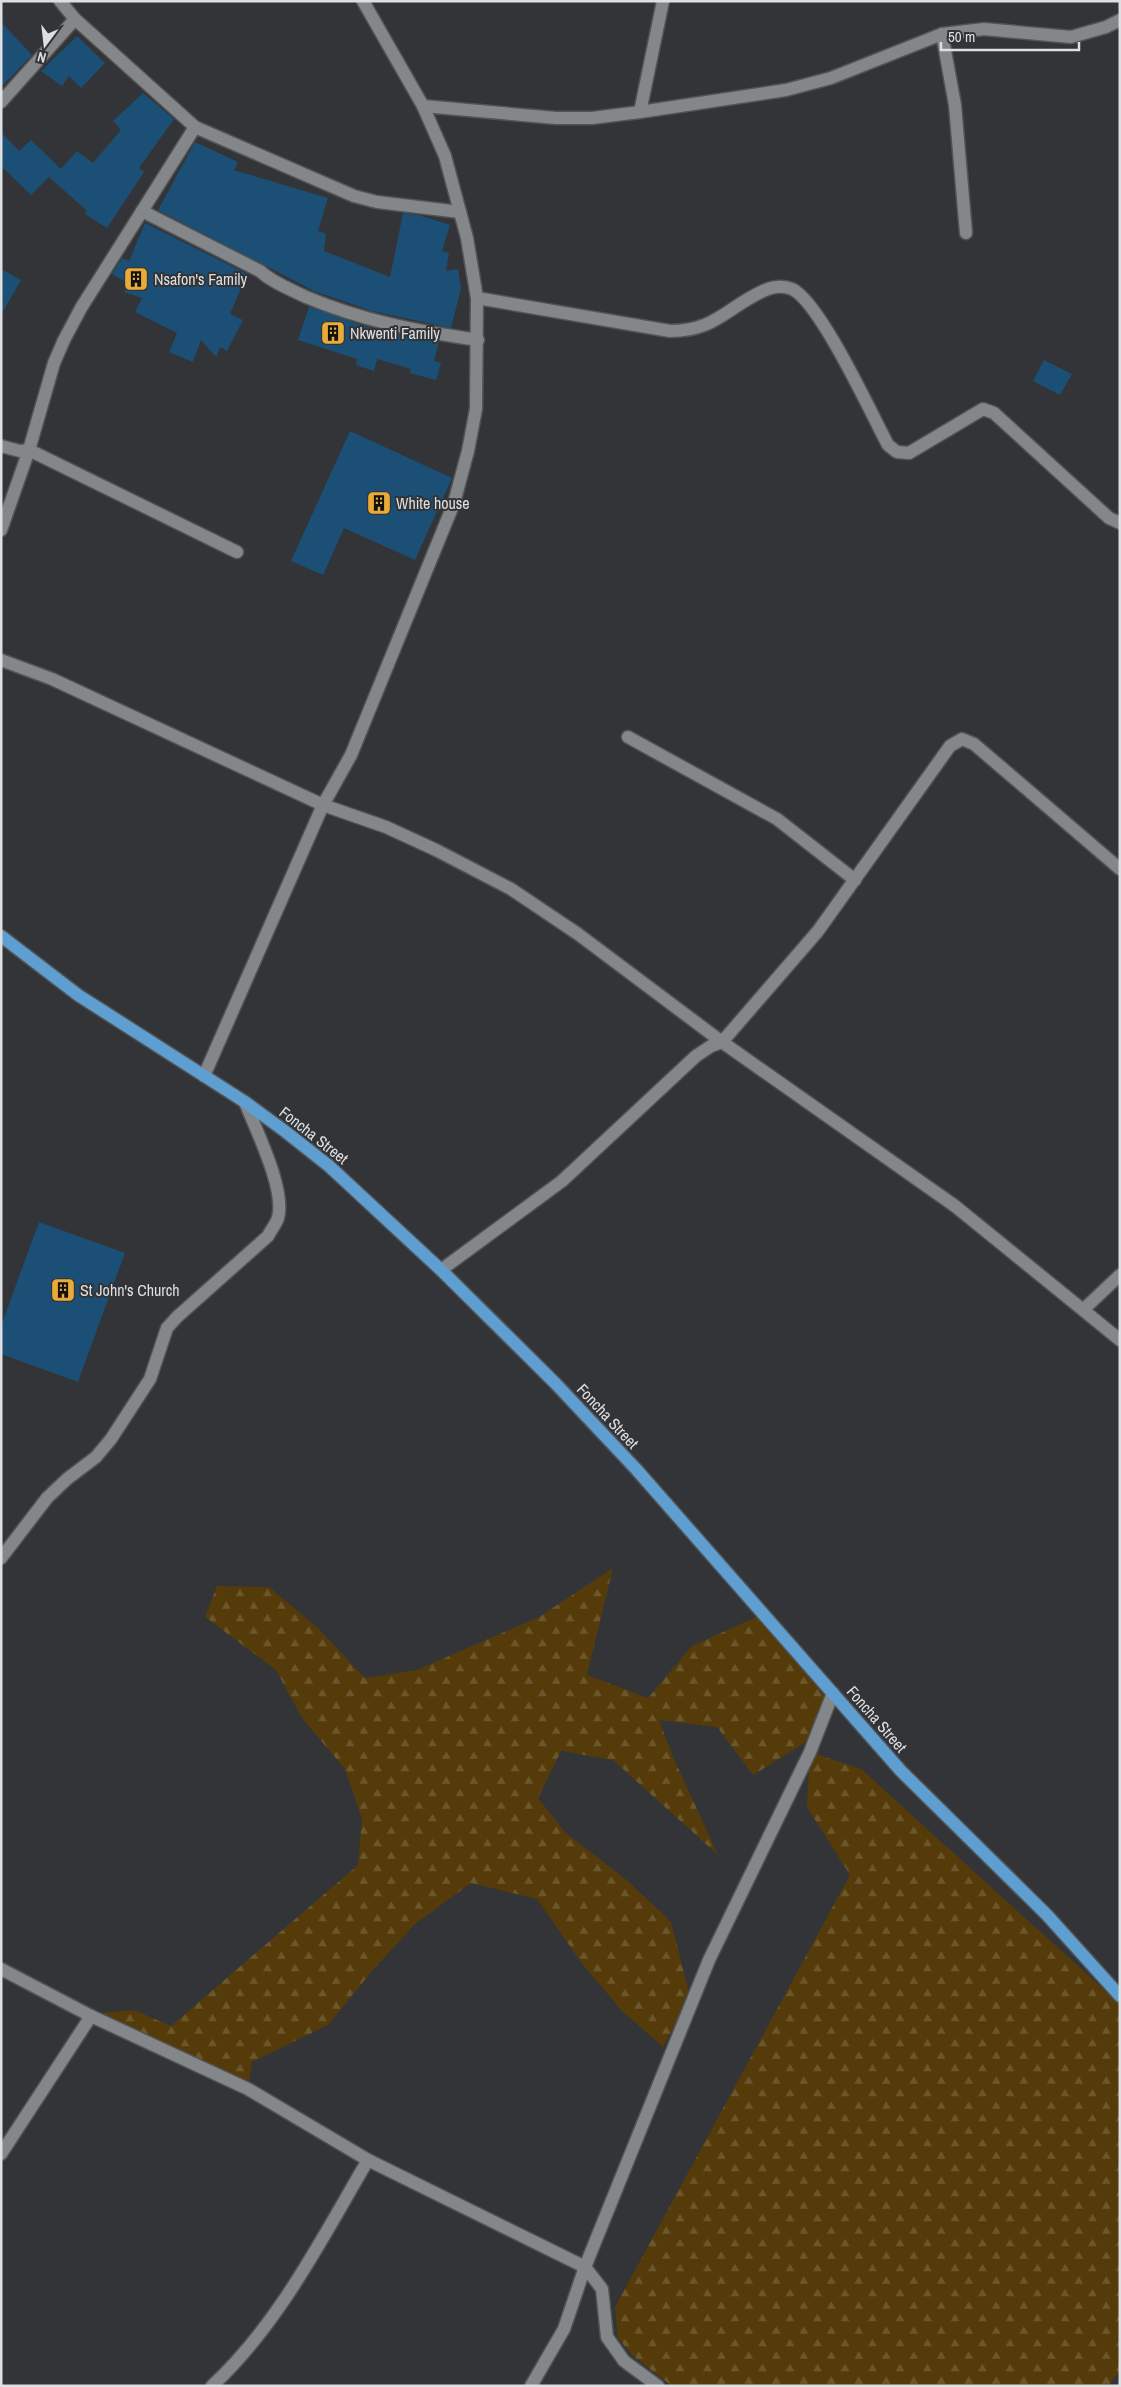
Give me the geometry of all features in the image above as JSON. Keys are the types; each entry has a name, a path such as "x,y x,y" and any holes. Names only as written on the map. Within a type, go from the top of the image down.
{"main road":[{"name":"Foncha Street","path":"1,936 78,995 245,1102 329,1166 441,1270 556,1384 636,1469 901,1771 1047,1915 1120,1996"}],"street":[{"path":"60,1 75,19 195,127 354,196 377,202 460,212"},
{"path":"204,1076 324,805 351,755 454,503 468,450 476,409 477,298 460,212 445,156 423,106 362,1"},
{"path":"640,112 663,1"},
{"path":"1,102 75,19"},
{"path":"423,106 556,118 592,118 786,90 831,78 942,34 984,30 1071,37 1106,27 1120,20"},
{"path":"942,34 955,105 966,233"},
{"path":"1,530 29,450 54,364 64,340 81,308 195,127"},
{"path":"142,211 260,271 270,281 323,304 401,328 478,340"},
{"path":"477,298 670,331 689,331 707,325 763,291 781,286 794,290 814,312 830,335 888,445 897,452 909,453 983,409 994,413 1109,518 1120,523"},
{"path":"1,446 20,451 29,450 237,552"},
{"path":"1,660 52,679 324,805 386,827 436,850 511,889 578,934 722,1042 954,1206 1084,1309 1120,1340"},
{"path":"628,737 777,819 855,880"},
{"path":"441,1270 562,1181 696,1056 710,1046 722,1042 818,931 950,746 962,739 974,744 1120,869"},
{"path":"1,1558 46,1498 96,1456 111,1439 150,1379 167,1328 177,1316 268,1236 278,1219 279,1202 276,1185 245,1102"},
{"path":"1084,1309 1120,1275"},
{"path":"531,2386 564,2329 585,2267 709,1960 810,1752 833,1692"},
{"path":"1,1968 91,2016 248,2089 368,2160 585,2267 602,2289 607,2337 624,2361 658,2386"},
{"path":"1,2154 91,2016"},
{"path":"212,2386 237,2362 290,2292 368,2160"}],"green space":[{"path":"613,1568 587,1675 648,1698 692,1646 763,1614 833,1693 816,1736 753,1775 717,1727 659,1720 674,1759 718,1855 613,1760 561,1751 538,1798 566,1833 628,1881 671,1922 690,1996 663,2047 622,2011 583,1965 537,1899 471,1883 415,1924 372,1971 328,2025 252,2062 248,2089 102,2013 134,2010 171,2026 358,1865 362,1819 345,1769 302,1718 276,1670 205,1617 217,1586 269,1587 318,1628 365,1678 417,1670 539,1617"},
{"path":"810,1752 861,1769 1120,2004 1120,2371 1108,2386 672,2386 633,2356 618,2338 615,2307 850,1875 807,1807"}],"building":[{"path":"1,22 32,55 1,87"},
{"path":"77,36 105,63 81,88 69,76 62,86 41,71"},
{"path":"143,93 174,119 139,168 144,172 107,228 85,214 86,210 49,177 31,195 1,166 1,132 19,151 31,140 61,169 77,151 93,163 121,130 113,121"},
{"path":"195,142 238,162 234,170 328,198 318,231 326,234 324,251 390,277 403,213 418,215 450,225 442,251 449,253 446,271 458,269 461,289 451,328 372,311 314,291 158,210"},
{"path":"145,223 247,274 230,314 243,320 227,351 220,347 216,357 201,340 193,362 169,352 177,333 135,312 142,298 124,292 129,284 112,274 122,258 129,261"},
{"path":"1,269 21,280 1,315"},
{"path":"309,307 367,327 439,342 434,361 441,363 436,380 410,373 411,369 377,359 374,371 356,365 357,359 298,340"},
{"path":"1044,360 1072,374 1060,395 1033,381"},
{"name":"White house","path":"350,431 452,478 415,560 344,528 323,575 291,561"},
{"name":"St John's Church","path":"39,1222 125,1253 78,1382 1,1354 1,1326"}],"place":[{"name":"Nsafon's Family","path":"136,279"},
{"name":"Nkwenti Family","path":"333,333"},
{"name":"White house","path":"379,503"},
{"name":"St John's Church","path":"63,1290"}]}
